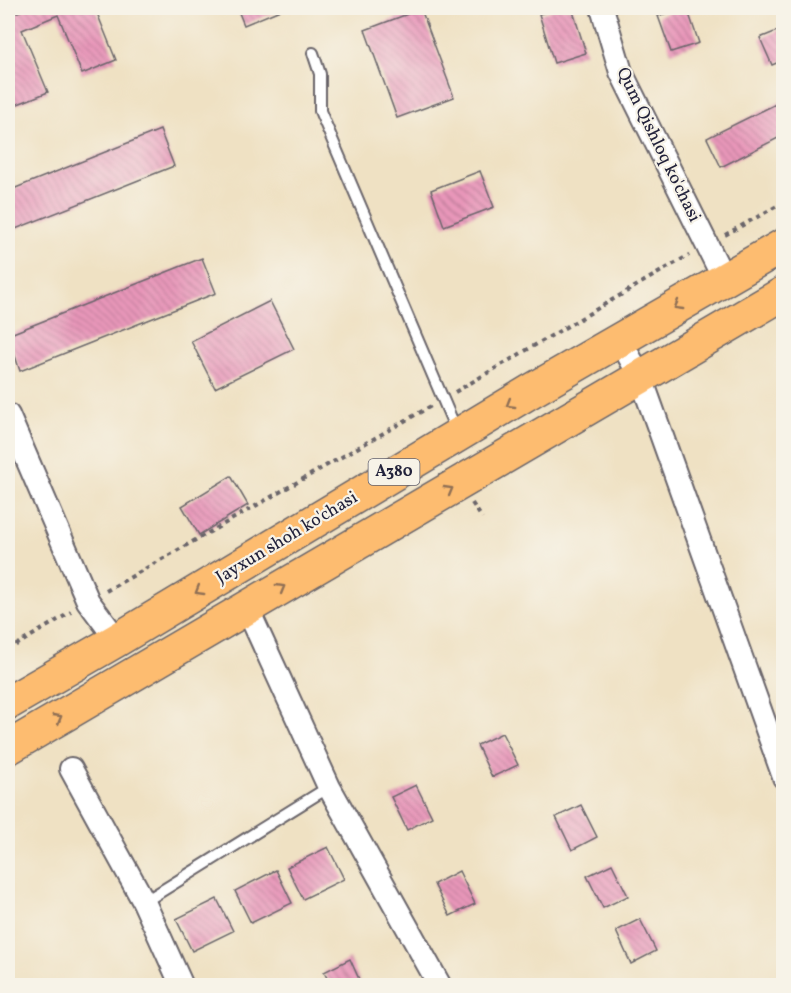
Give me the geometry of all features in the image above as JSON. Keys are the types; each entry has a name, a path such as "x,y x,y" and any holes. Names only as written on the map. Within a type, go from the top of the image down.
{"highway":[{"name":"Jayxun shoh ko'chasi","path":"8,703 783,245"},
{"name":"A380","path":"8,748 783,294"}],"street":[{"name":"Qum Qishloq ko'chasi","path":"602,8 621,72 724,279"},
{"path":"620,340 641,378 783,777"},
{"path":"8,415 88,601 117,640"},
{"path":"247,608 329,787 440,986"},
{"path":"71,769 144,902 182,986"}],"lane":[{"path":"313,53 320,74 320,111 441,400 458,435"},
{"path":"144,902 329,787"}],"path":[{"path":"8,650 88,601 783,202"},
{"path":"420,412 424,420"},
{"path":"472,502 482,518"}],"building":[{"path":"8,8 13,8 15,13 28,8 95,8 116,60 82,74 58,15 22,30 48,92 13,106 8,92"},
{"path":"237,8 279,8 280,10 244,25"},
{"path":"558,8 572,8 586,53 554,63 539,14"},
{"path":"687,8 699,43 671,52 658,16"},
{"path":"421,9 454,97 397,118 365,30"},
{"path":"784,28 784,60 772,65 760,38"},
{"path":"784,100 784,135 721,167 707,138"},
{"path":"160,130 174,166 8,232 8,191"},
{"path":"480,171 494,207 444,226 431,190"},
{"path":"202,258 216,293 20,371 8,335"},
{"path":"270,301 294,349 215,388 191,341"},
{"path":"231,476 248,505 199,535 182,506"},
{"path":"502,733 518,765 492,777 477,745"},
{"path":"416,785 432,817 407,830 391,797"},
{"path":"581,805 597,837 572,850 556,817"},
{"path":"328,847 344,879 303,899 287,867"},
{"path":"612,864 628,896 603,908 587,876"},
{"path":"276,870 292,903 251,923 235,891"},
{"path":"459,871 475,904 450,916 434,884"},
{"path":"217,899 233,931 192,951 176,919"},
{"path":"640,919 656,951 631,964 616,931"},
{"path":"350,959 362,986 331,986 324,972"}]}
